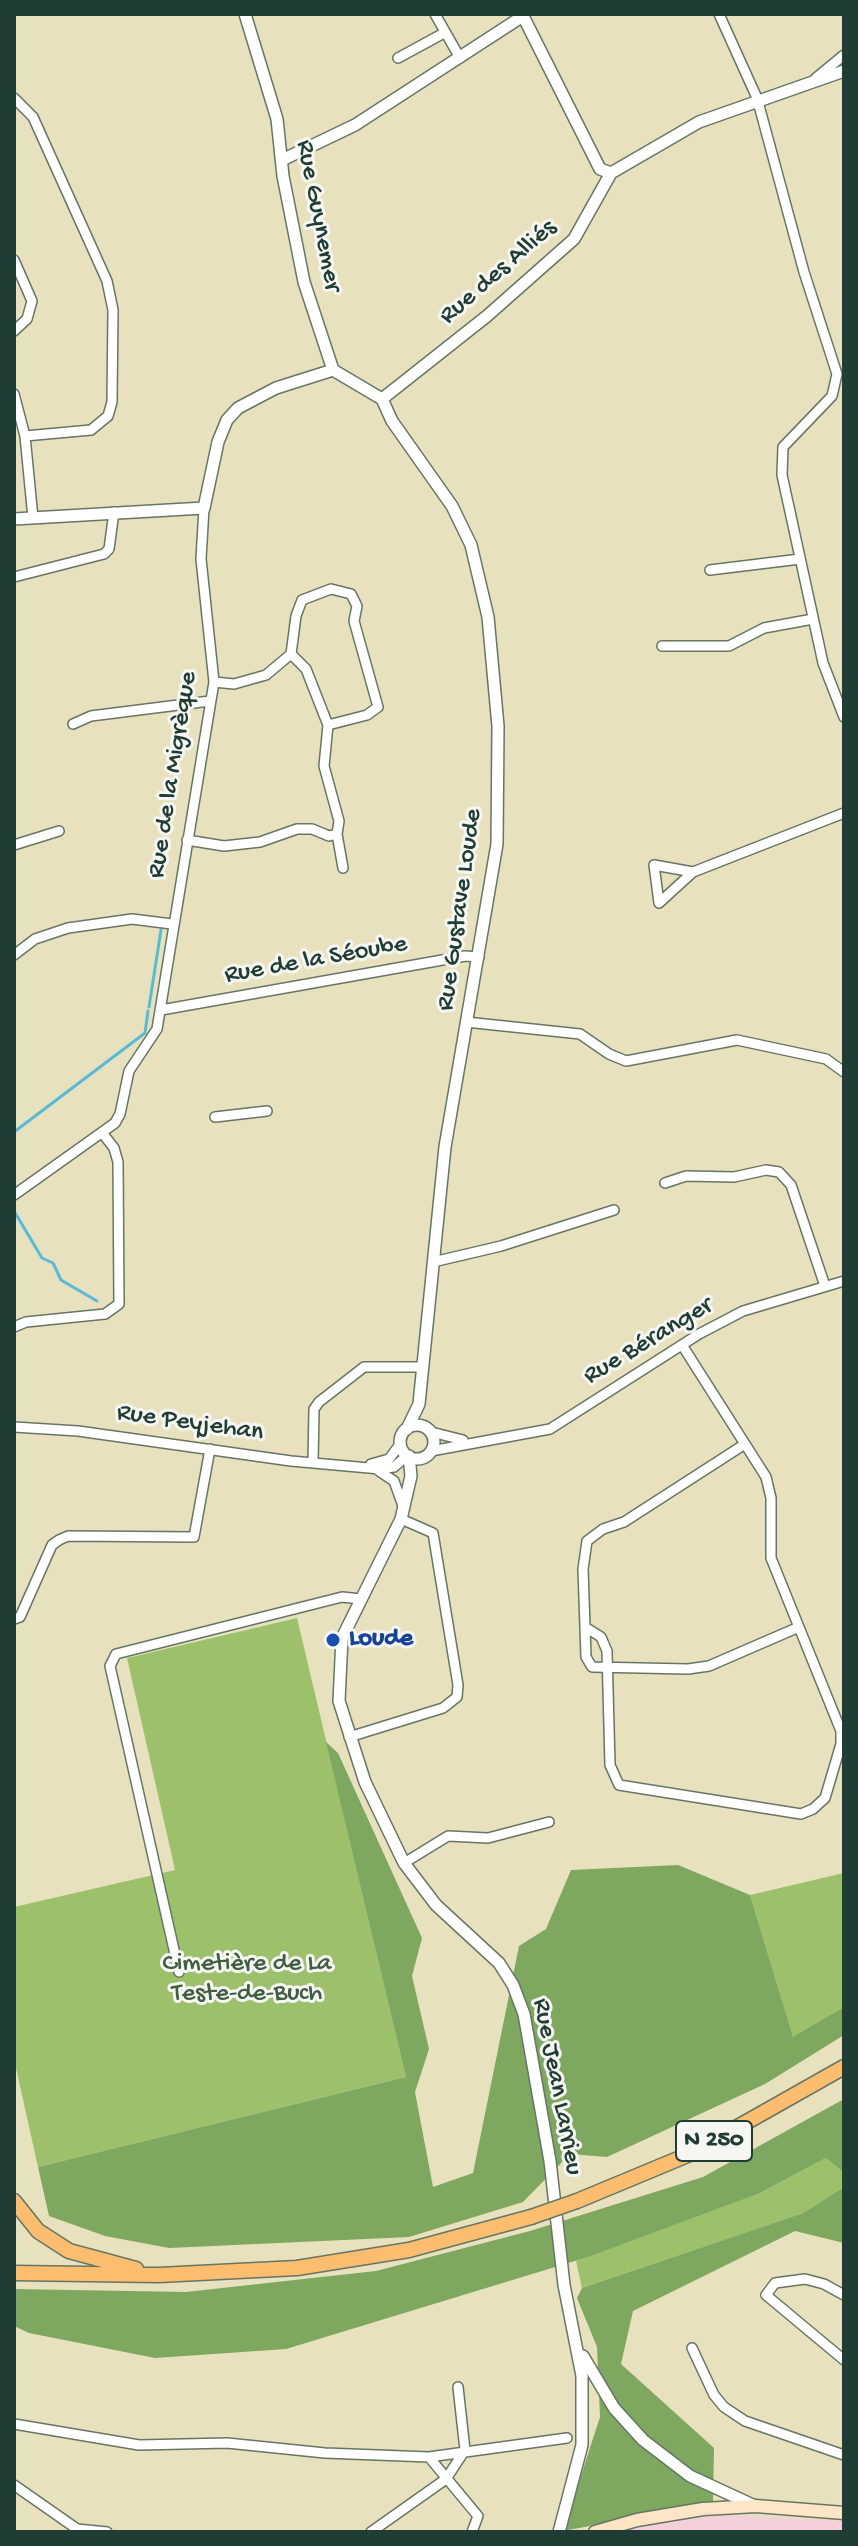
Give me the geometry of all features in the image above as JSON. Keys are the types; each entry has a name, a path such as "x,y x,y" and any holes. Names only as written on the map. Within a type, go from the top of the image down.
{"main road":[{"name":"N 250","path":"14,2263 93,2275 229,2274 360,2260 461,2238 577,2201 690,2154 844,2067"},
{"path":"14,2201 38,2231 69,2251 159,2275"},
{"path":"14,2273 93,2275"},
{"path":"595,2532 688,2511 756,2506 844,2513"}],"street":[{"name":"Rue Guynemer","path":"245,14 272,96 300,265 333,370"},
{"path":"435,14 460,58"},
{"path":"719,14 757,98 804,272 837,374 832,396 783,447 782,475 823,663 844,717"},
{"path":"282,160 355,125 524,15 600,169 611,173 699,122 757,98 844,71"},
{"path":"398,58 444,33"},
{"path":"814,80 844,55"},
{"path":"14,98 33,117 107,281 113,310 112,402 108,416 91,430 25,436"},
{"name":"Rue des Alliés","path":"382,399 487,316 574,239 611,173"},
{"path":"14,260 32,301 27,319 14,331"},
{"path":"333,370 382,399"},
{"name":"Rue de la Migrèque","path":"14,1195 103,1134 120,1114 129,1071 157,1029 214,682 201,559 204,508 218,442 227,420 238,408 276,388 333,370"},
{"path":"14,394 25,436 33,518"},
{"name":"Rue Gustave Loude","path":"382,399 392,421 459,520 476,562 488,617 498,726 497,844 445,1147 419,1404 407,1429"},
{"path":"14,519 204,508"},
{"path":"14,577 104,554 109,549 114,512"},
{"path":"710,570 800,559"},
{"path":"214,682 234,684 266,675 291,654 297,610 302,600 337,589 351,594 357,606 354,621 378,707 367,715 328,725"},
{"path":"662,646 729,646 764,628 813,619"},
{"path":"291,654 311,677 328,725 324,766 339,821 337,834 343,868"},
{"path":"73,724 91,716 210,701"},
{"path":"693,872 654,865 659,903 693,872 844,813"},
{"path":"187,840 224,846 260,842 297,829 337,834"},
{"path":"14,845 59,831"},
{"path":"14,955 35,939 86,924 132,919 172,924"},
{"name":"Rue de la Séoube","path":"161,1010 465,956 479,957"},
{"path":"466,1022 580,1034 609,1054 626,1061 737,1040 826,1059 844,1072"},
{"path":"215,1117 267,1111"},
{"path":"14,1327 34,1321 105,1314 119,1304 118,1162 114,1148 103,1134"},
{"path":"665,1183 686,1176 734,1177 766,1170 779,1172 791,1185 825,1286"},
{"path":"433,1262 501,1246 614,1210"},
{"name":"Rue Béranger","path":"430,1452 550,1429 682,1345 743,1311 844,1281"},
{"path":"585,1627 605,1643 610,1765 619,1785 801,1814 813,1809 825,1798 842,1737 771,1558 769,1486 682,1345"},
{"path":"313,1463 314,1409 319,1402 364,1367 423,1367"},
{"name":"Rue Gustave Loude","path":"419,1404 429,1430"},
{"path":"417,1425 429,1430 434,1443 430,1452 420,1458 409,1456 401,1443 407,1429 417,1425"},
{"name":"Rue Peyjehan","path":"14,1427 78,1431 313,1463 388,1469 409,1456"},
{"name":"Rue Béranger","path":"429,1430 447,1439 479,1442"},
{"name":"Rue Peyjehan","path":"360,1466 386,1461 401,1443"},
{"path":"745,1444 624,1522 603,1529 587,1541 583,1569 587,1663 592,1667 608,1669 699,1668 799,1627"},
{"path":"14,1619 20,1617 52,1545 59,1540 68,1536 194,1537 210,1449"},
{"name":"Rue Jean Larrieu","path":"411,1476 430,1452"},
{"name":"Rue Jean Larrieu","path":"409,1456 411,1476 402,1514 344,1633 338,1667 340,1707 375,1805 404,1863 436,1905 495,1958 520,2003 547,2146 565,2292 579,2349 582,2445 559,2532"},
{"name":"Rue Peyjehan","path":"360,1466 389,1476 402,1514"},
{"path":"349,1737 443,1708 457,1697 458,1685 433,1533 402,1514"},
{"path":"179,1972 110,1666 116,1654 342,1597 361,1599"},
{"path":"404,1863 448,1836 488,1838 549,1822"},
{"path":"844,2295 824,2284 805,2279 775,2283 766,2295 844,2360"},
{"path":"692,2348 714,2395 724,2407 745,2421 844,2455"},
{"path":"579,2349 614,2408 643,2440 690,2476 756,2506"},
{"path":"371,2532 446,2479 465,2450 458,2387"},
{"path":"14,2424 139,2445 227,2443 325,2453 429,2457 567,2438"},
{"path":"429,2457 478,2516 472,2532"},
{"path":"14,2485 77,2529 107,2532"}],"shaded area":[{"path":"728,2515 844,2521 844,2532 613,2532 661,2521"}],"green space":[{"name":"Cimetière de La Teste-de-Buch","path":"297,1618 406,2077 38,2167 14,2059 14,1907 175,1870 127,1658"},
{"path":"326,1742 338,1753 422,1938 412,1976 429,2049 415,2092 433,2187 473,2173 519,1946 546,1929 571,1870 678,1865 750,1895 793,2037 844,2007 844,2035 765,2084 607,2157 570,2154 523,2202 409,2237 169,2248 105,2236 49,2216 38,2167 406,2077"},
{"path":"844,1873 844,2007 793,2038 750,1895"},
{"path":"844,2099 844,2173 826,2158 758,2194 588,2257 286,2349 155,2358 29,2333 14,2326 14,2289 186,2292 376,2271 530,2231 703,2177"},
{"path":"826,2158 844,2173 844,2187 803,2213 582,2288 576,2261 758,2194"},
{"path":"844,2187 844,2243 795,2231 633,2311 621,2364 714,2448 713,2503 563,2531 600,2417 597,2347 577,2298 582,2288 803,2213"}],"waterway":[{"path":"149,1007 161,930"},
{"path":"14,1132 145,1033 148,1011"},
{"path":"14,1211 42,1258 53,1263 61,1280 97,1301"}],"place":[{"name":"Loude","path":"333,1640"}]}
